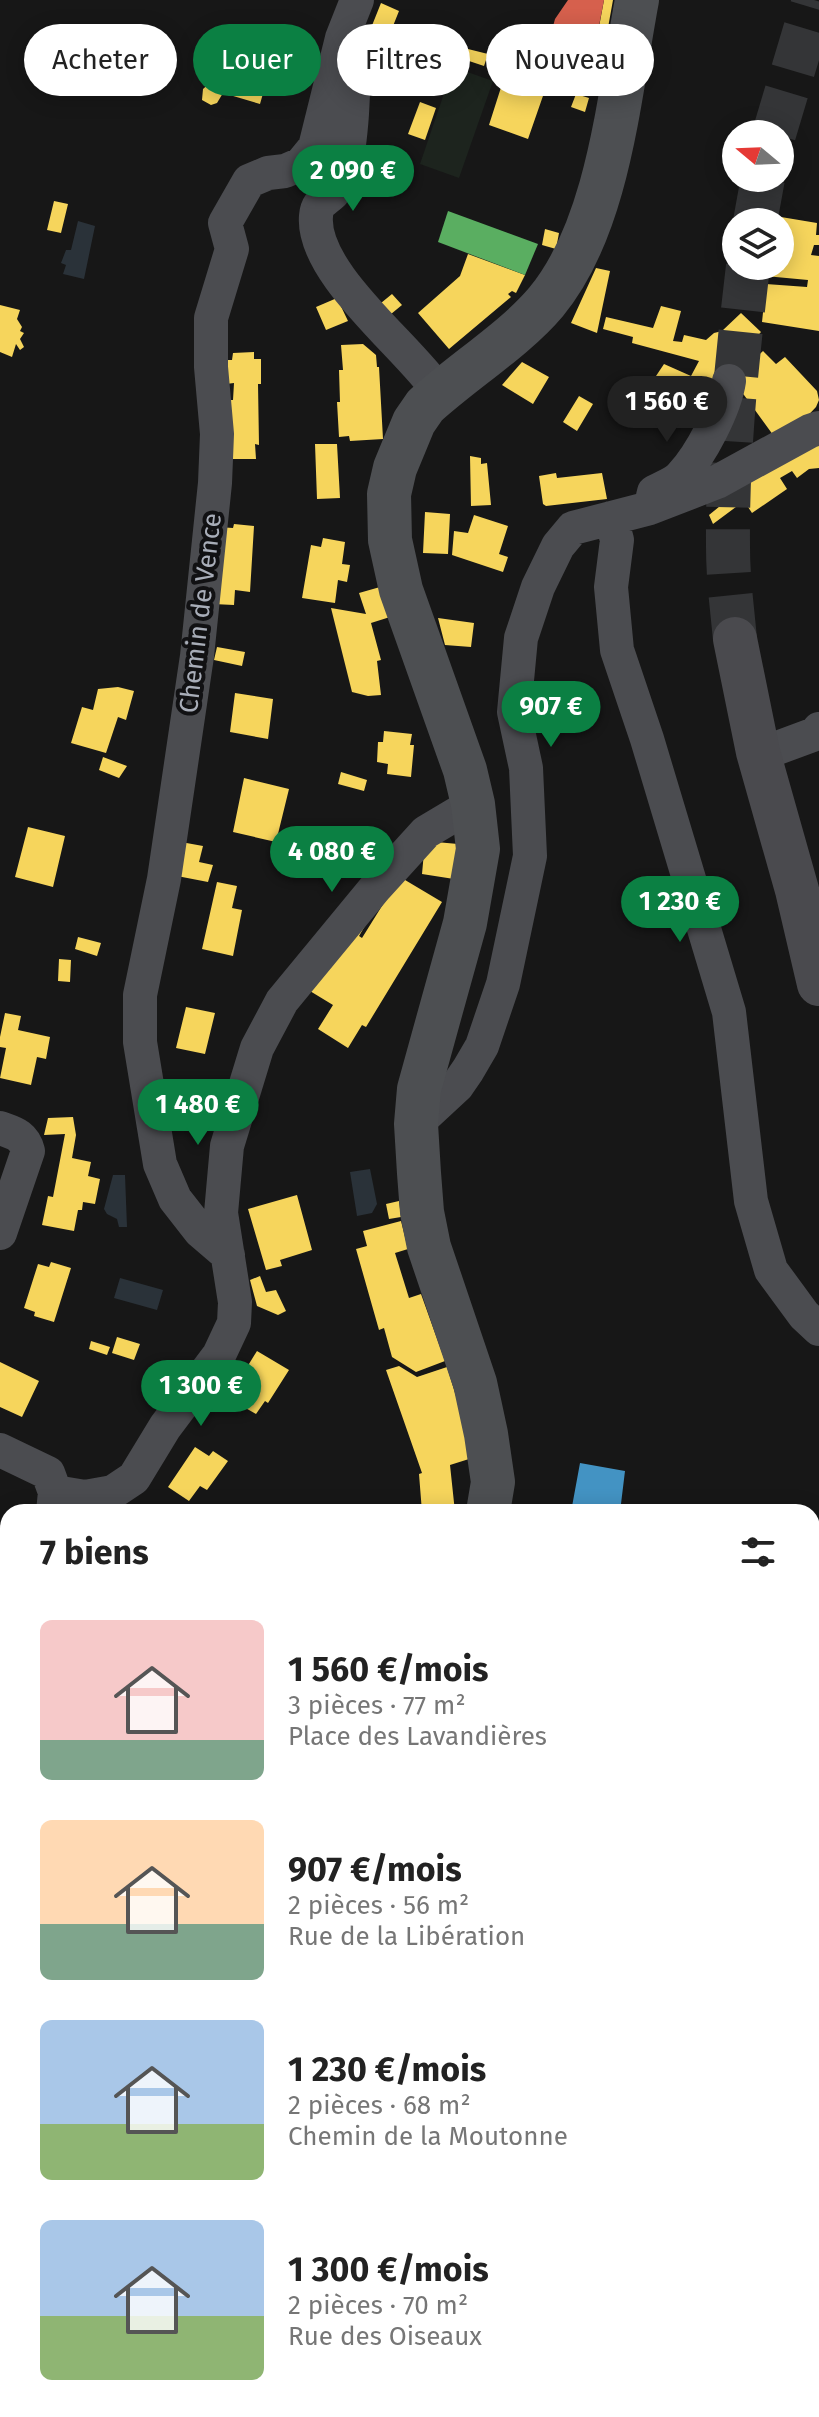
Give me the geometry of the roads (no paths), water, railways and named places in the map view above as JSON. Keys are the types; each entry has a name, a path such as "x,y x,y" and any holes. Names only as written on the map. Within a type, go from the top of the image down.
{"main road":[{"path":"489,1504 493,1482 475,1383 429,1247 422,1212 416,1124 422,1075 465,923 478,849 465,770 401,590 390,540 389,494 395,468 414,422 425,406 544,304 577,256 597,204 637,0"},
{"path":"735,639 758,752 797,890 819,984"}],"street":[{"path":"356,5 344,172 333,192 320,202 315,215 317,231 329,263 356,300 409,353 440,393"},
{"name":"Chemin de Vence","path":"228,1255 200,1231 175,1199 160,1164 140,1042 140,995 164,879 197,656 216,459 211,318 232,249 225,223 249,181 301,164 315,147 342,38 356,5"},
{"path":"650,508 654,492 680,478 710,432 726,398 729,381"},
{"path":"416,1124 457,1086 468,1070 482,1046 503,984 530,856 526,768 514,712 521,638 538,587 558,546 573,528 650,508 717,482 819,428"},
{"path":"611,518 617,540 611,587 617,650 729,1012 751,1201 771,1270 804,1315 819,1329"},
{"path":"758,752 815,734 819,729"},
{"path":"129,1504 134,1478 165,1427 219,1355 234,1323 235,1302 221,1213 227,1146 257,1048 282,1001 376,887 426,832 473,804"},
{"path":"0,1128 18,1135 25,1141 28,1151 0,1233"},
{"path":"0,1450 48,1473 54,1502 113,1492 134,1478"}],"tunnel":[{"path":"778,120 814,0"},
{"path":"758,208 760,192"},
{"path":"735,639 728,559 729,477 747,280"}]}
